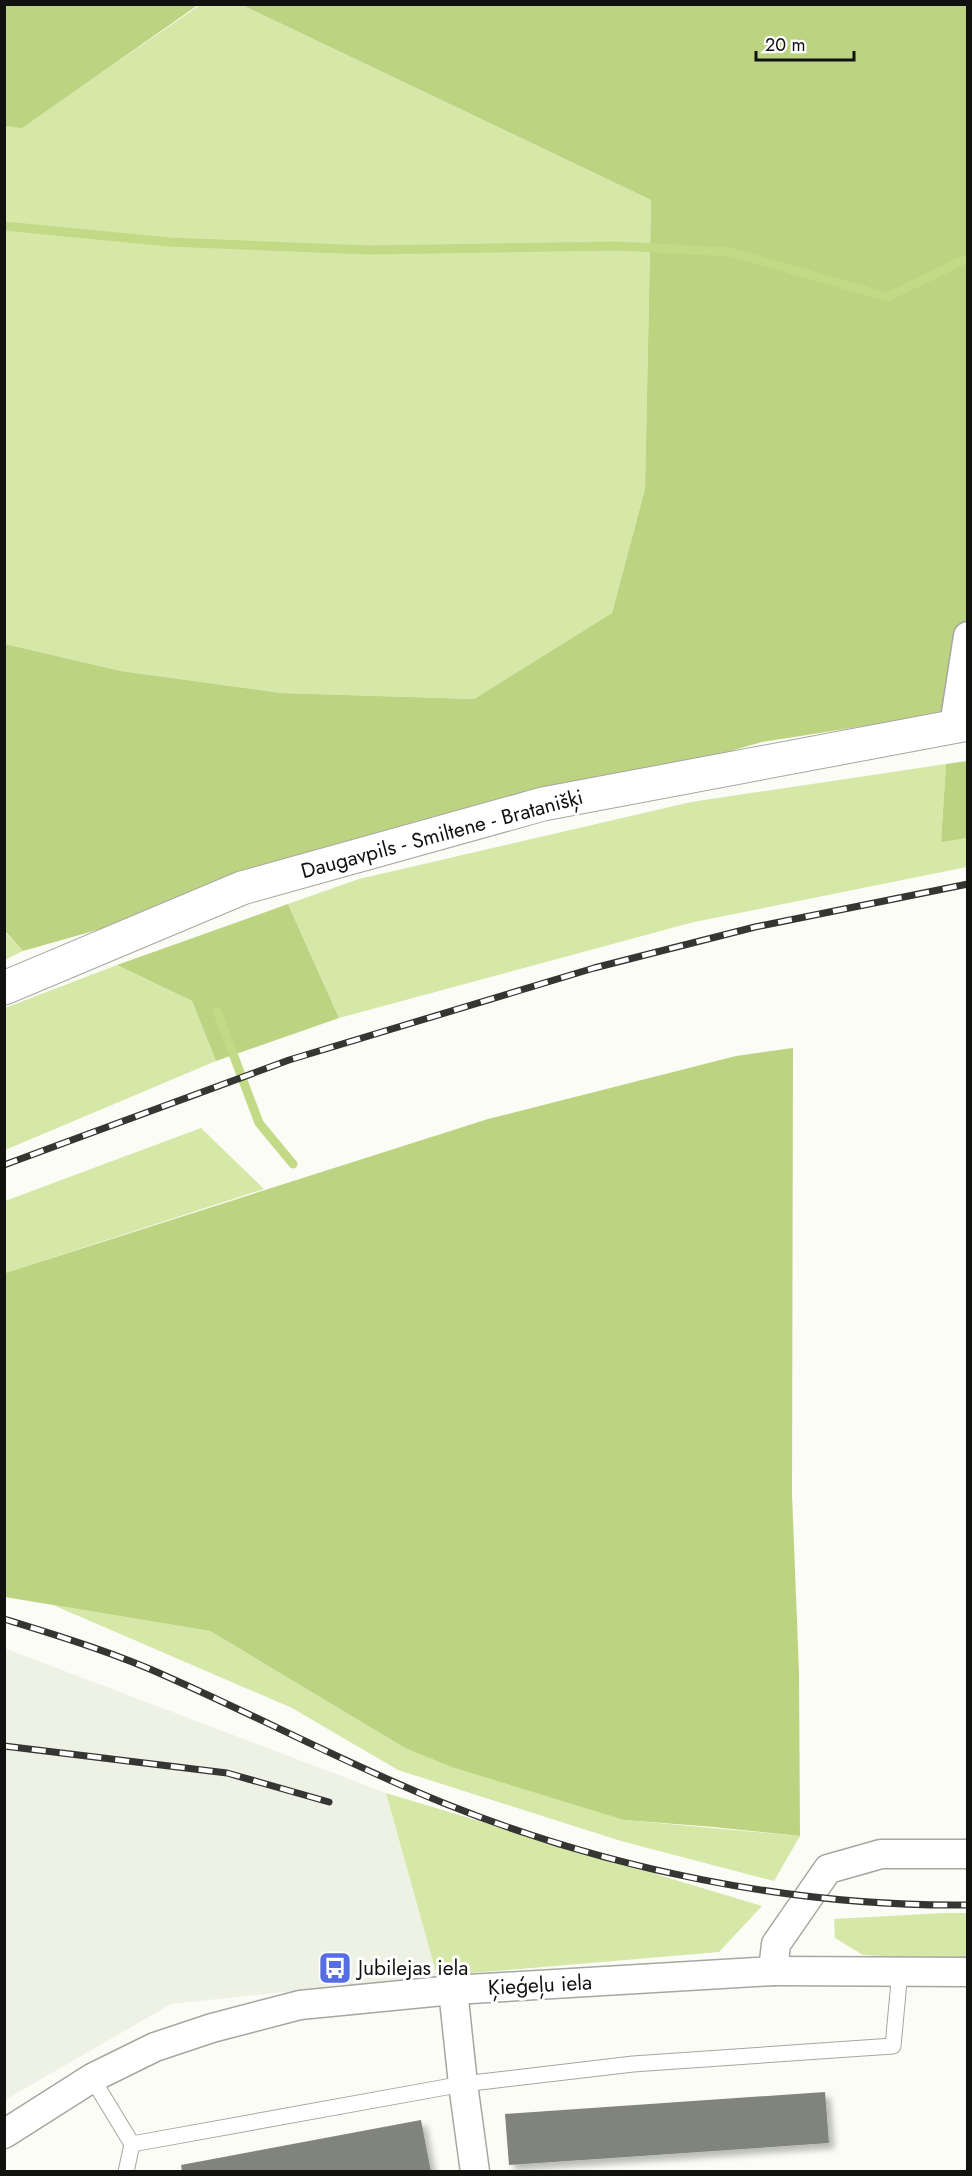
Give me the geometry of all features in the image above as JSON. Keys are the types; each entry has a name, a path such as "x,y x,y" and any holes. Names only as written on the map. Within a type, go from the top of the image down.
{"main road":[{"name":"Daugavpils - Smiltene - Bratanišķi","path":"4,988 242,888 286,874 543,804 961,725"}],"street":[{"path":"961,725 968,636"},
{"path":"773,1971 776,1944 828,1869 881,1854 968,1854"},
{"name":"Ķieģeļu iela","path":"4,2134 93,2078 155,2047 212,2028 300,2005 453,1990 773,1971 968,1972"},
{"path":"453,1990 475,2172"}],"lane":[{"path":"132,2144 463,2084 633,2064 893,2046 900,1971"},
{"path":"93,2078 132,2144 126,2172"}],"shaded area":[{"path":"4,1648 386,1793 437,1976 171,2004 5,2100"}],"green space":[{"path":"5,4 198,5 22,128 5,126"},
{"path":"200,5 242,5 651,200 645,489 612,613 474,699 281,693 121,671 5,644 4,126 22,127"},
{"path":"242,5 967,5 967,710 762,742 23,951 5,931 5,644 121,671 281,693 474,699 612,613 645,489 651,200"},
{"path":"967,761 967,838 941,842 946,764"},
{"path":"946,764 941,841 967,838 967,867 694,922 339,1018 288,904 359,879 691,802"},
{"path":"288,904 339,1018 216,1061 192,1001 117,965"},
{"path":"4,931 23,951 5,960 4,960"},
{"path":"117,965 192,1001 216,1061 5,1150 5,1008"},
{"path":"793,1048 792,1494 799,1672 800,1836 624,1820 452,1767 405,1748 210,1631 5,1597 5,1273 488,1119 736,1056"},
{"path":"201,1128 264,1189 5,1273 5,1201"},
{"path":"53,1605 210,1631 405,1748 624,1820 800,1836 774,1881 621,1841 398,1770 292,1708"},
{"path":"386,1793 762,1906 719,1952 437,1976"},
{"path":"967,1913 967,1957 916,1958 863,1955 835,1938 834,1919"}],"building":[{"path":"825,2092 829,2143 509,2165 505,2114"},
{"path":"421,2120 431,2172 182,2172 181,2165"}],"waterway":[{"path":"4,226 169,242 369,250 618,246 730,252 887,297 968,258"},
{"path":"217,1011 259,1123 293,1164"}],"railway":[{"path":"4,1165 289,1060 594,968 755,927 968,884"},
{"path":"4,1619 87,1645 148,1668 446,1804 571,1847 702,1880 768,1891 902,1904 968,1905"},
{"path":"4,1746 227,1773 329,1802"}],"place":[{"name":"Jubilejas iela","path":"335,1968"}]}
